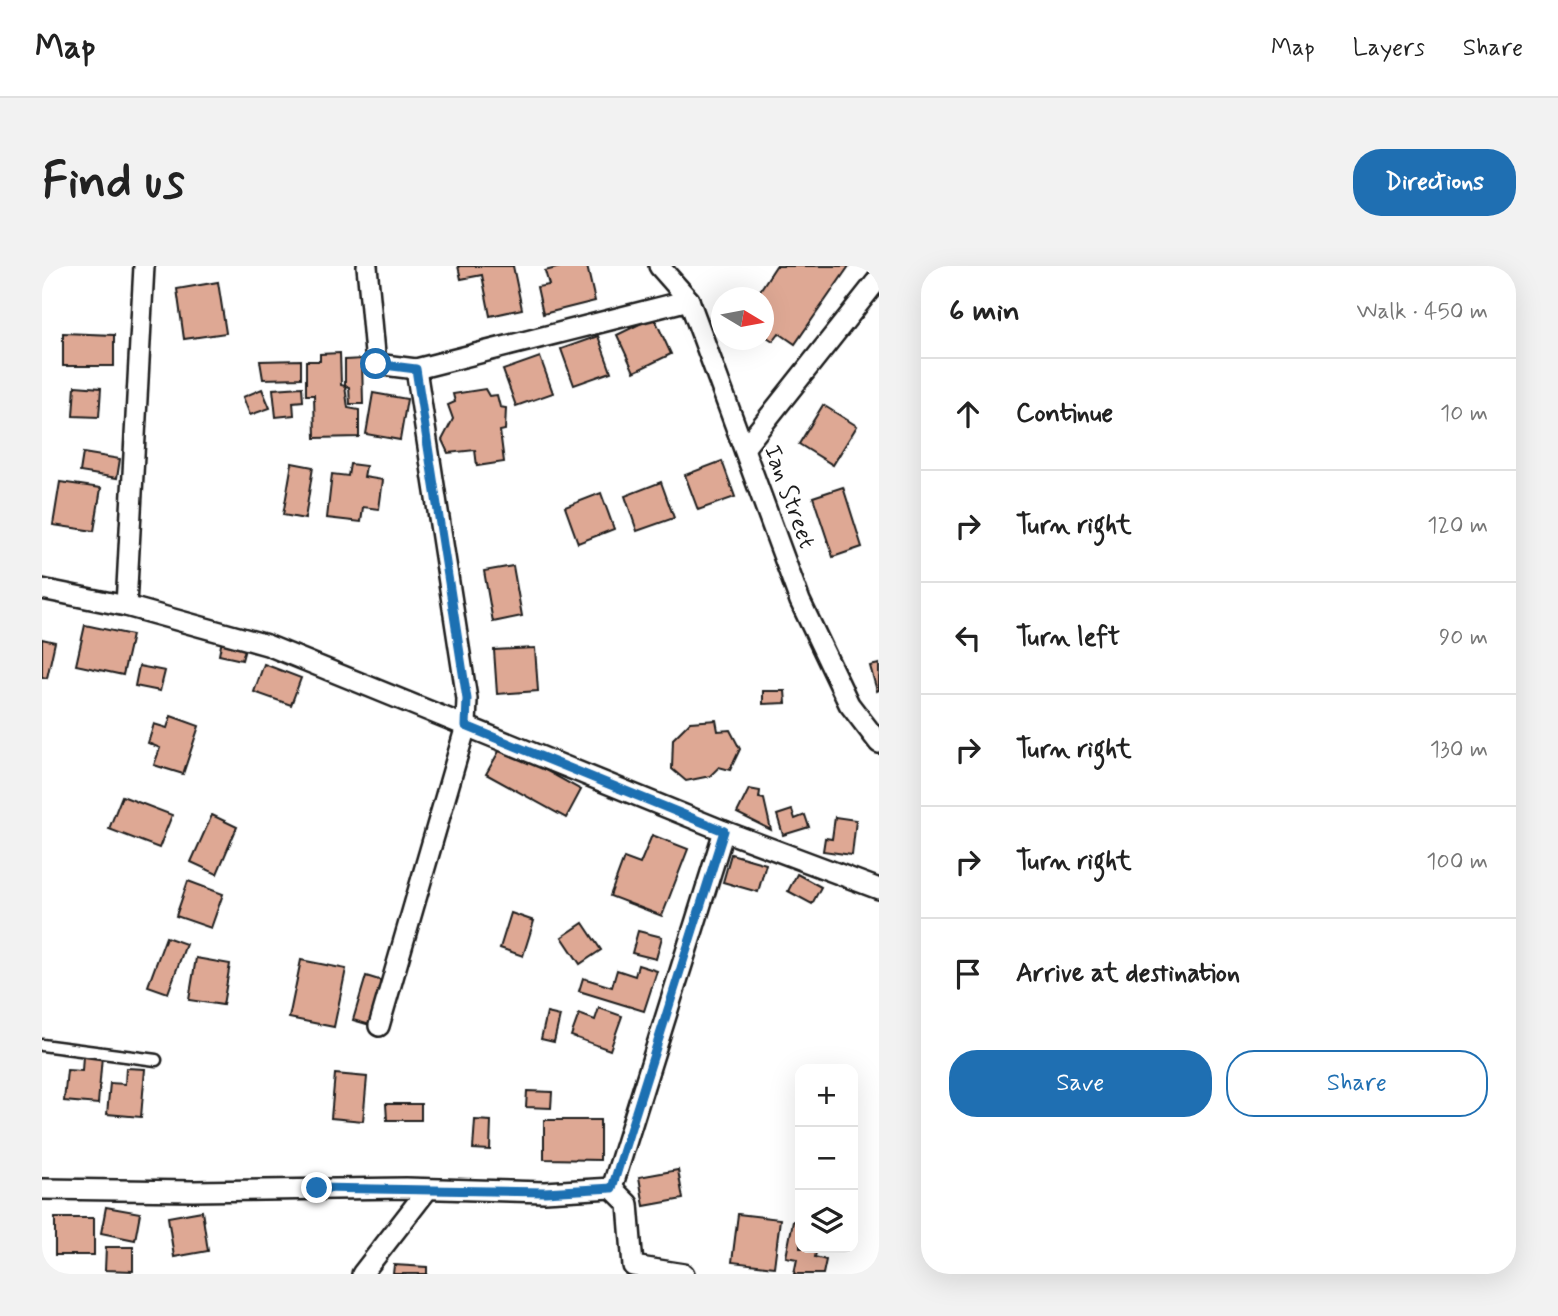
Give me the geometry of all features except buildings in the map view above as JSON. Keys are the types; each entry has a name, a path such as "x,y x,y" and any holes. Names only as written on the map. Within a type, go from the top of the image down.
{"street":[{"path":"126,606 144,266"},
{"path":"368,266 376,364 416,369 689,300"},
{"name":"Ian Street","path":"659,266 689,300 800,600 849,704 879,743"},
{"path":"745,447 879,278"},
{"path":"379,1026 466,726 467,699 416,369"},
{"path":"42,589 126,606 267,645 724,831 879,889"},
{"path":"612,1188 724,831"},
{"path":"42,1189 428,1189 545,1192 612,1188 628,1204 633,1266 684,1274"},
{"path":"362,1274 428,1189"}],"lane":[{"path":"42,1045 156,1060"}],"route":[{"path":"317,1188 545,1192 612,1188 724,831 466,726 467,699 416,369 376,364"}]}
